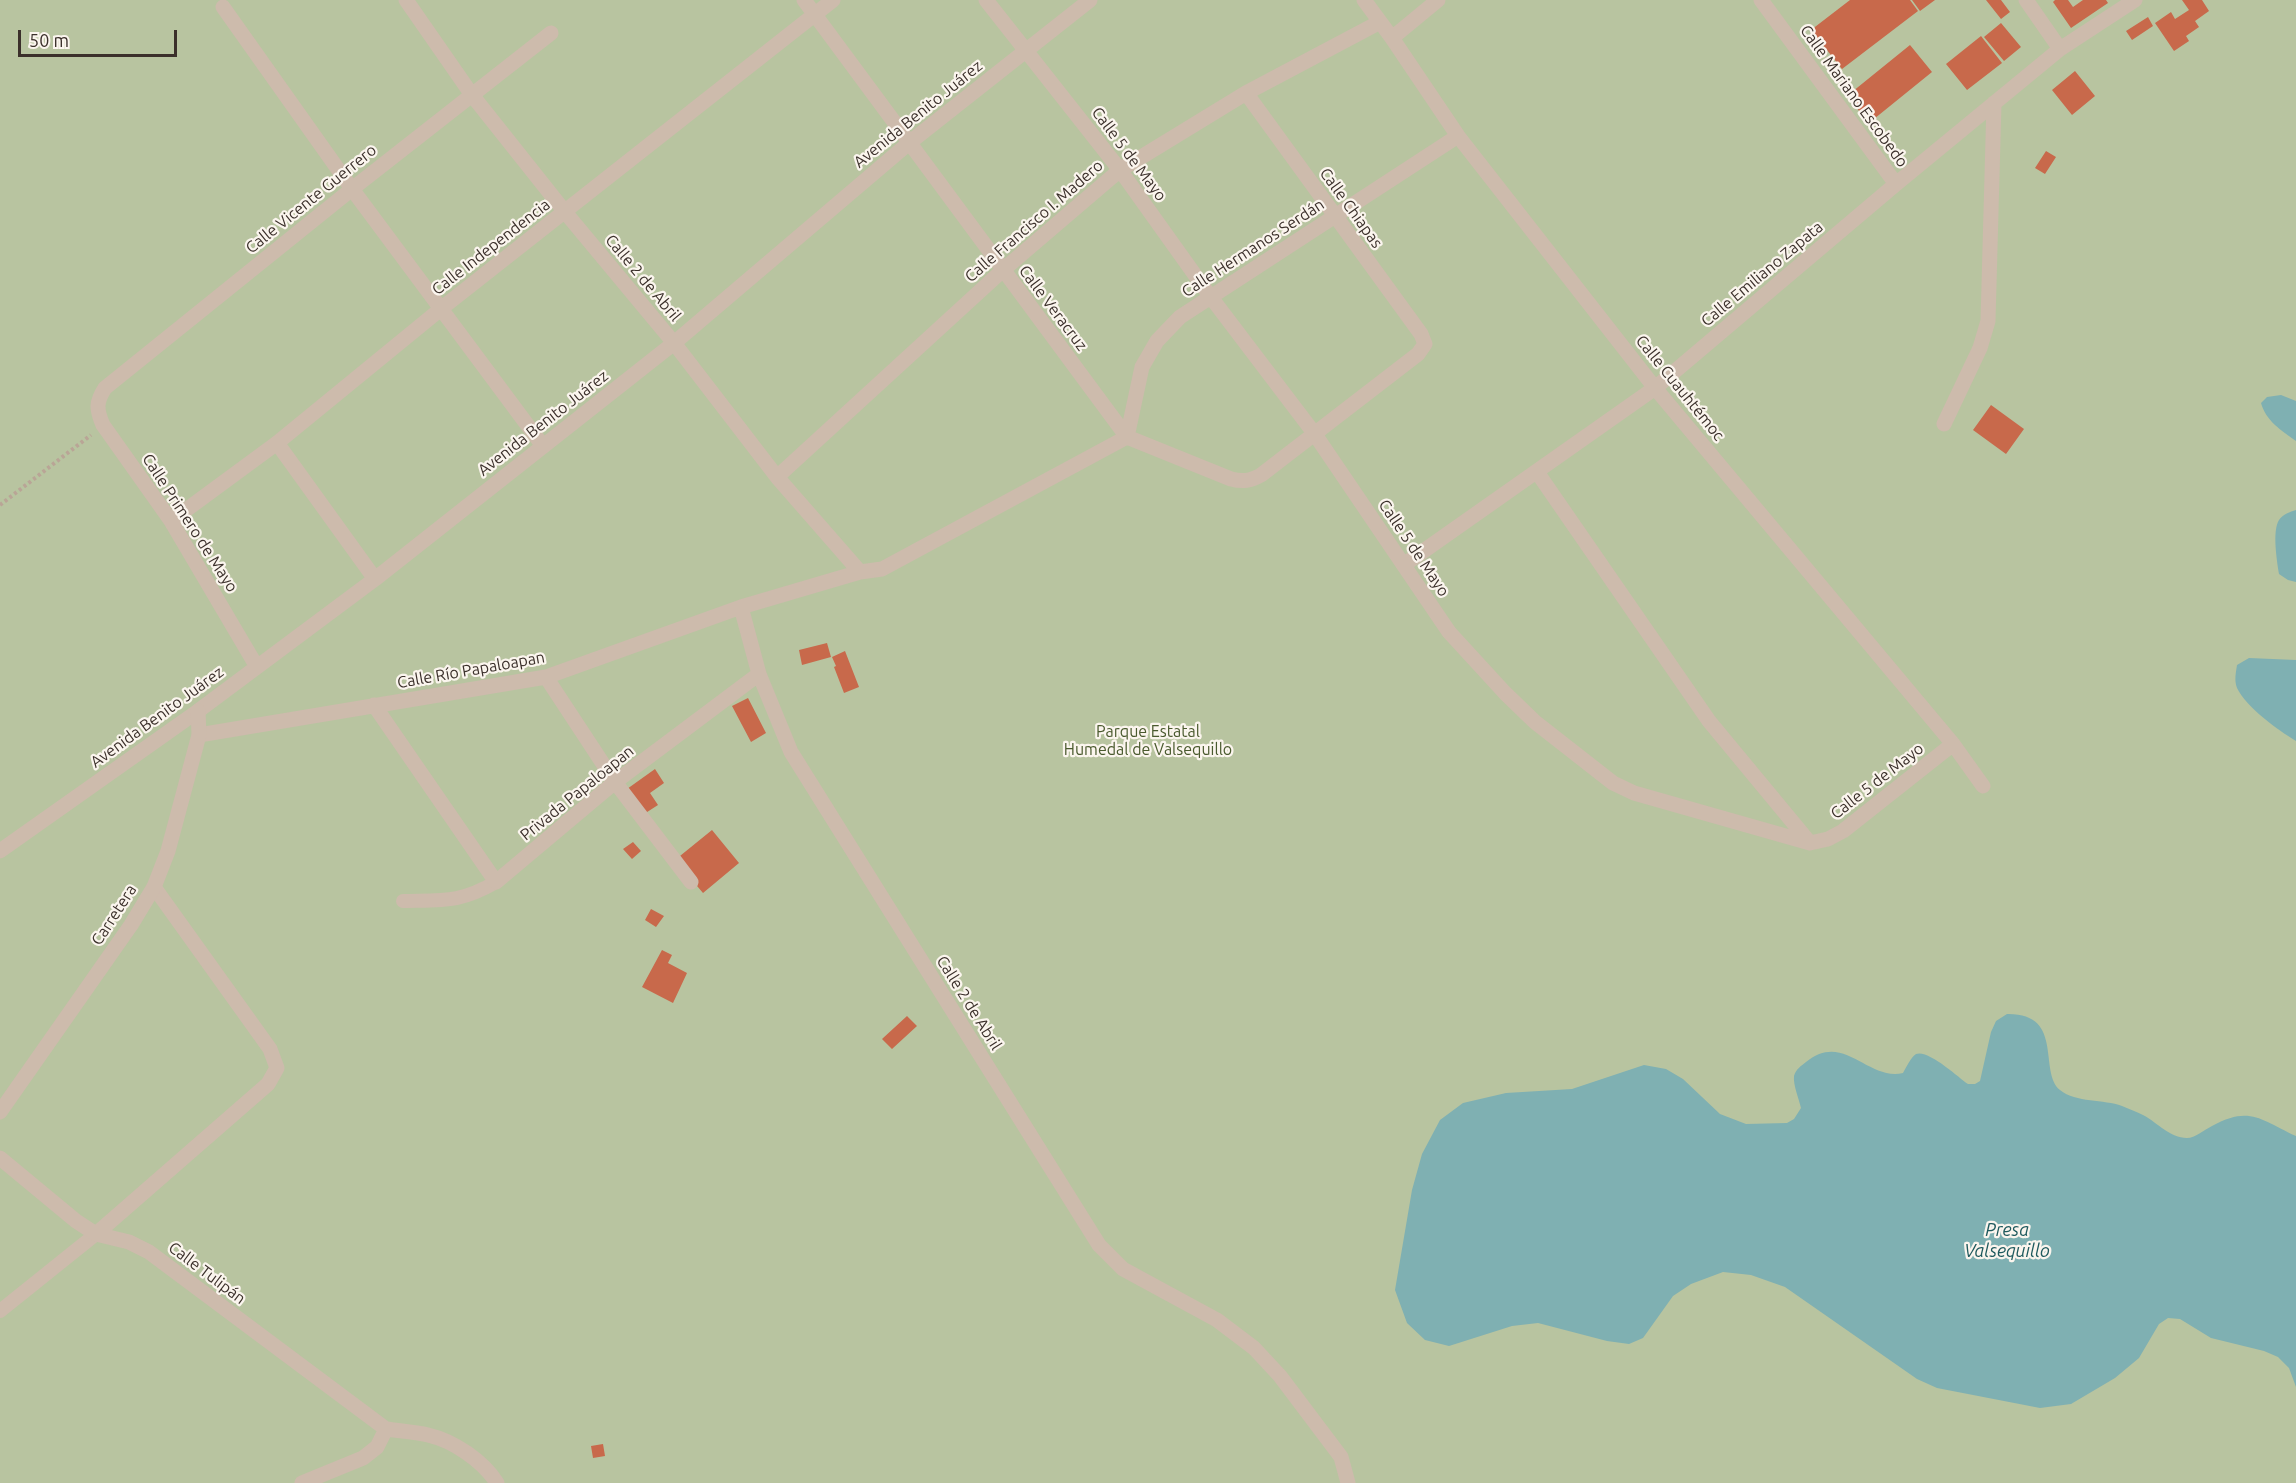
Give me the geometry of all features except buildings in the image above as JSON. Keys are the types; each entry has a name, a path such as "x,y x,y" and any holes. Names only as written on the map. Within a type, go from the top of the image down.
{"street":[{"name":"Calle 2 de Abril","path":"406,0 472,95 674,343 777,477 860,572"},
{"name":"Calle Veracruz","path":"804,0 1127,437"},
{"name":"Calle Independencia","path":"171,521 277,443 442,308 833,0"},
{"name":"Calle 5 de Mayo","path":"986,0 1120,170 1210,296 1314,433 1449,632 1504,693 1536,722 1613,783 1634,793 1810,843 1828,839 1843,831 1953,744"},
{"name":"Avenida Benito Juárez","path":"0,851 198,711 375,579 674,343 909,142 1090,0"},
{"name":"Calle Cuauhtémoc","path":"1364,0 1458,136 1655,388 1953,744 1983,786"},
{"path":"1392,38 1438,0"},
{"name":"Calle Mariano Escobedo","path":"1761,0 1896,184"},
{"path":"2026,0 2060,49"},
{"name":"Calle Emiliano Zapata","path":"1405,564 1655,388 2060,49 2134,0"},
{"path":"223,7 352,189 543,446"},
{"name":"Calle Francisco I. Madero","path":"777,477 1003,270 1120,170 1246,93 1380,22"},
{"name":"Calle Vicente Guerrero","path":"98,399 105,388 352,189 551,33"},
{"name":"Calle Chiapas","path":"1246,93 1421,334 1425,344 1418,354 1314,433"},
{"path":"1944,424 1980,348 1988,321 1994,103"},
{"name":"Calle Hermanos Serdán","path":"1127,437 1142,368 1157,341 1180,317 1458,136"},
{"name":"Calle Primero de Mayo","path":"98,399 97,411 103,425 171,521 258,666"},
{"path":"1127,437 1241,482 1261,475 1314,433"},
{"name":"Calle Río Papaloapan","path":"199,735 546,677 741,607 860,572 882,569 1127,437"},
{"path":"277,443 375,579"},
{"path":"1537,472 1709,722 1810,843"},
{"name":"Calle 2 de Abril","path":"741,607 759,674 791,752 1098,1245 1123,1269 1217,1320 1254,1348 1280,1376 1341,1457 1348,1483"},
{"name":"Privada Papaloapan","path":"496,882 615,782 759,674"},
{"path":"546,677 615,782 691,882"},
{"path":"374,705 496,882"},
{"name":"Carretera","path":"0,1112 131,925 154,887 168,851 199,735 198,711"},
{"path":"96,1234 268,1084 277,1068 270,1049 154,887"},
{"name":"Calle Tulipán","path":"0,1158 76,1221 96,1234 129,1242 149,1252 386,1429"},
{"path":"302,1483 363,1458 377,1447 386,1429 430,1436 461,1449 489,1471 497,1483"}],"lane":[{"name":"Privada Papaloapan","path":"403,901 457,899 476,894 496,882"},
{"path":"0,1311 96,1234"}],"path":[{"path":"0,505 103,425"}],"green space":[{"name":"Parque Estatal Humedal de Valsequillo","path":"0,0 2296,0 2296,1483 0,1483"}],"water":[{"path":"2281,395 2296,401 2296,441 2270,420 2261,403 2267,397"},
{"path":"2296,510 2296,582 2279,574 2275,538 2279,520"},
{"path":"2249,658 2296,660 2296,741 2247,703 2237,688 2235,679 2237,665"},
{"name":"Presa Valsequillo","path":"2007,1014 2025,1016 2037,1023 2047,1045 2054,1082 2060,1090 2074,1097 2122,1106 2143,1115 2175,1136 2193,1137 2225,1120 2236,1116 2246,1116 2264,1120 2296,1136 2296,1387 2289,1368 2278,1357 2264,1351 2211,1338 2180,1319 2168,1318 2159,1324 2139,1358 2115,1378 2071,1404 2040,1408 1937,1388 1917,1379 1785,1287 1751,1275 1723,1272 1691,1284 1673,1296 1643,1338 1629,1344 1607,1341 1538,1323 1512,1326 1449,1346 1425,1340 1407,1323 1395,1290 1412,1190 1422,1154 1440,1120 1463,1103 1506,1093 1572,1089 1644,1065 1666,1069 1683,1079 1720,1114 1746,1124 1787,1123 1794,1119 1801,1108 1794,1076 1802,1065 1820,1054 1832,1052 1844,1054 1890,1074 1903,1073 1914,1055 1921,1054 1935,1059 1968,1084 1975,1084 1980,1081 1991,1032 1996,1021"}]}
